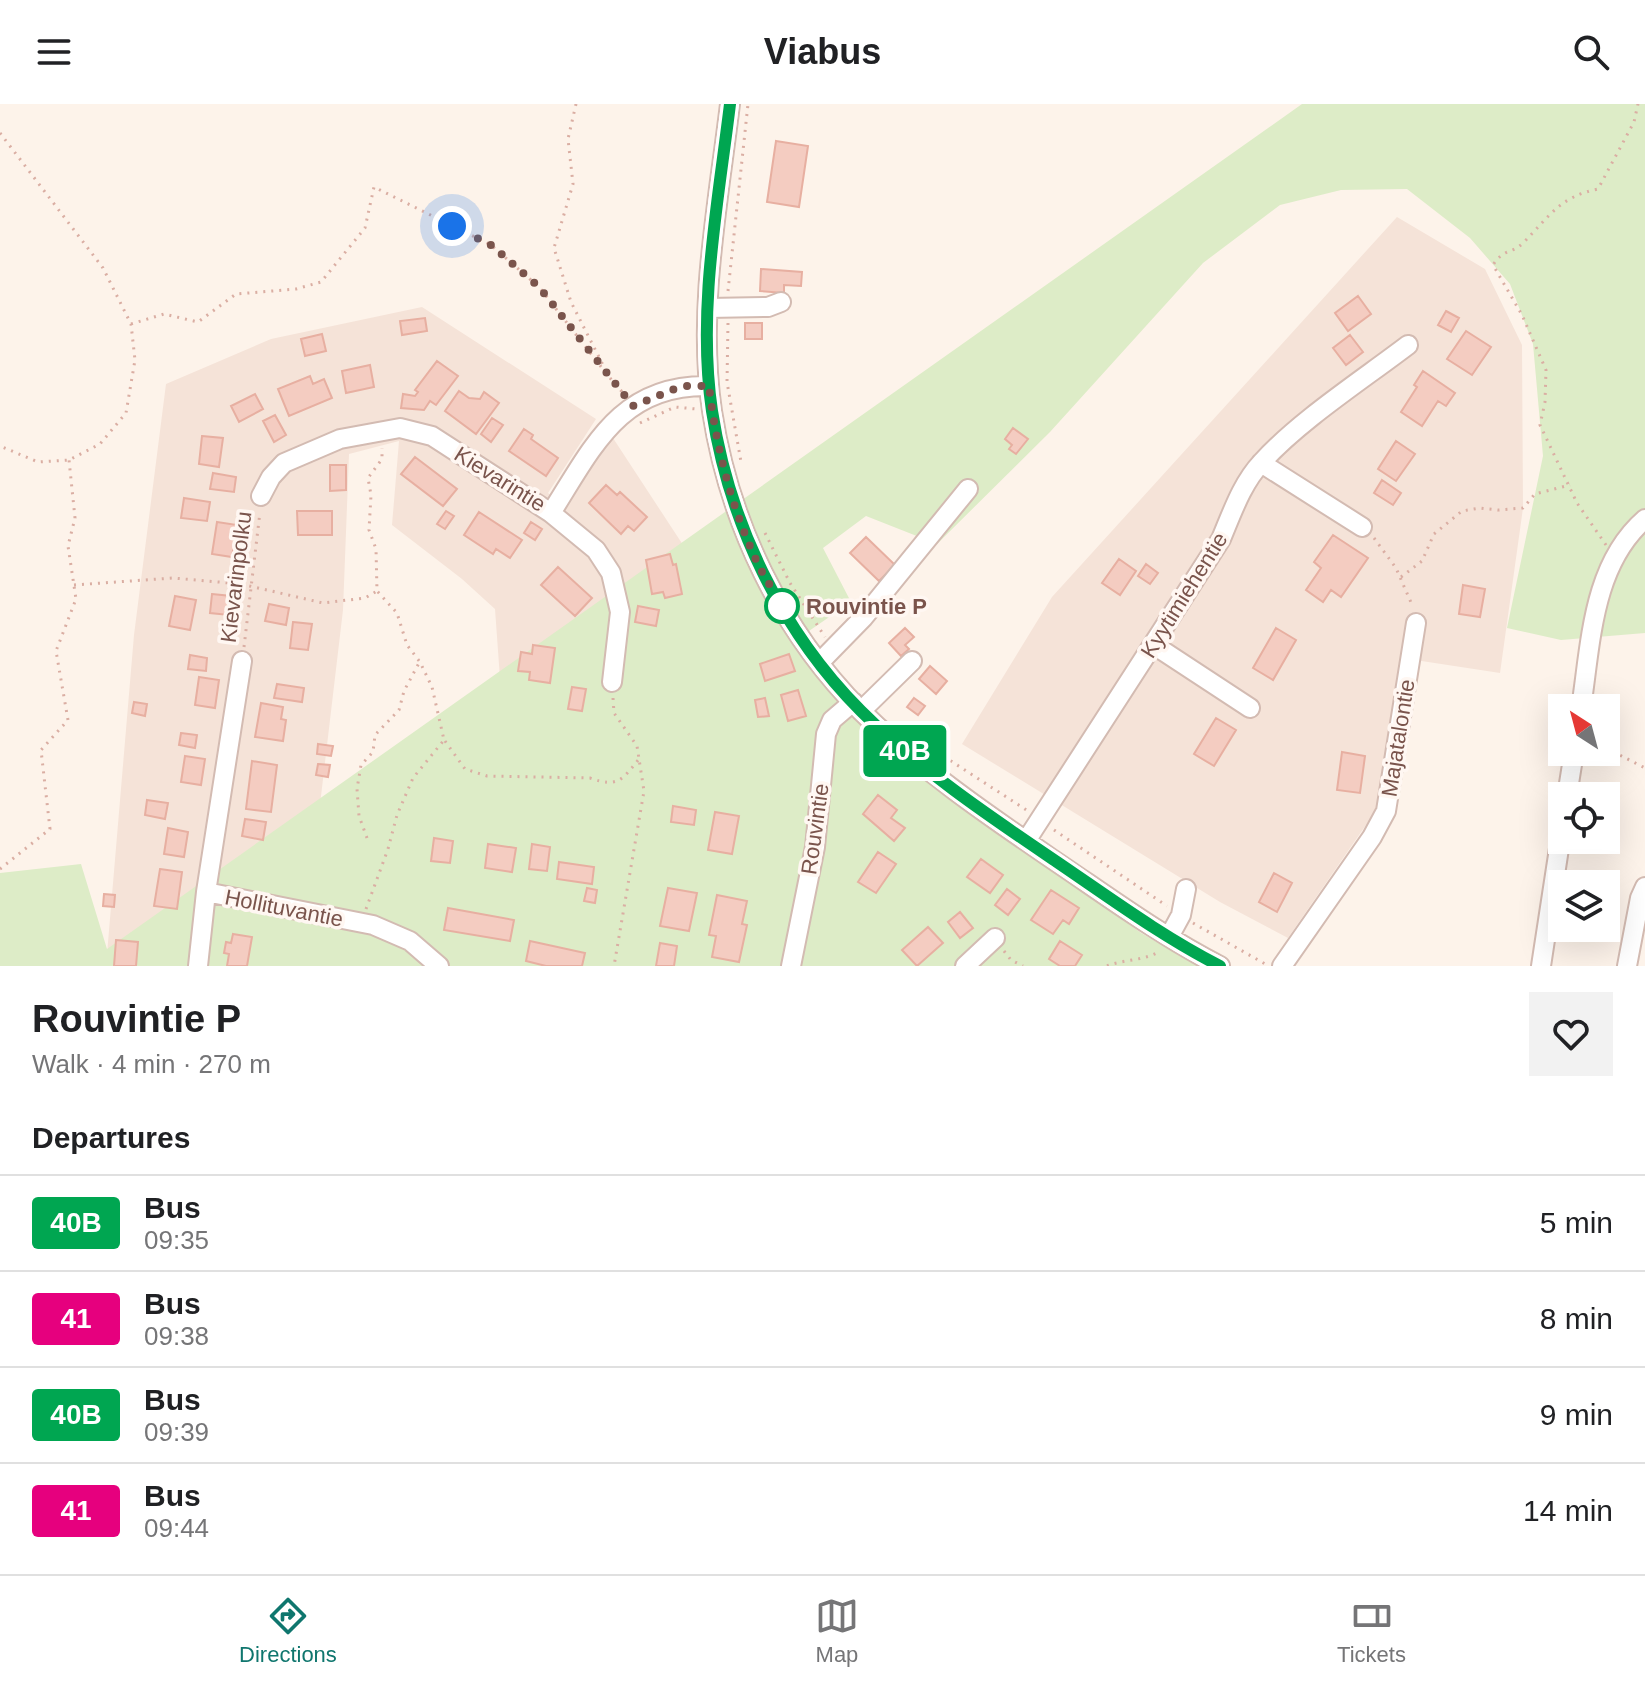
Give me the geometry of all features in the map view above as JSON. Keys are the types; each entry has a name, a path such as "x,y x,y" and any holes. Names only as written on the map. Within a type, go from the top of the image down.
{"street":[{"path":"730,104 708,308 709,386 727,483 758,564 820,662 857,707 912,757 1026,841 1169,937 1220,966"},
{"path":"708,308 768,307 781,302"},
{"name":"Kyytimiehentie","path":"1026,841 1221,539 1241,493 1261,463 1300,428 1408,345"},
{"name":"Kievarintie","path":"261,496 271,477 284,463 340,439 400,428 432,436 551,513 603,432 633,406 682,386 709,386"},
{"path":"1261,463 1362,527"},
{"path":"820,662 863,618 968,489"},
{"path":"551,513 596,550 611,573 620,612 612,682"},
{"path":"1583,694 1600,588 1628,533 1645,519"},
{"name":"Majatalontie","path":"1282,966 1372,837 1386,811 1416,623"},
{"path":"1154,645 1250,708"},
{"name":"Hollituvantie","path":"242,661 206,892 373,925 410,941 439,966"},
{"name":"Rouvintie","path":"791,966 815,847 826,734 832,720 857,707 912,661"},
{"path":"1541,966 1558,854"},
{"path":"1627,966 1640,898 1645,887"},
{"path":"1169,937 1181,915 1186,889"},
{"path":"198,966 206,892"},
{"path":"965,966 995,938"}],"path":[{"path":"576,104 568,139 573,184 554,248 571,302 609,377"},
{"path":"1614,558 1577,503 1540,425 1545,402 1546,370 1522,315 1493,265 1500,254 1520,246 1560,204 1573,200 1582,192 1598,189 1634,122 1638,104"},
{"path":"0,133 103,268 131,324 135,360 126,413 100,444 69,460 38,462 0,446"},
{"path":"131,324 164,314 198,322 236,294 296,289 321,282 365,228 374,187 491,245 539,287 633,406"},
{"path":"631,429 675,407 732,410"},
{"path":"383,431 382,459 368,478 371,495 369,530 376,549 377,591 397,613 407,645 420,662 432,687 444,740 465,769 487,776 590,778 606,784 621,780 639,759"},
{"path":"0,869 50,829 41,750 68,720 56,651 76,599 68,546 75,518 69,460"},
{"path":"1401,577 1422,561 1434,534 1462,511 1523,508 1535,494 1570,485"},
{"name":"Kievarinpolku","path":"242,661 261,496"},
{"path":"1362,527 1381,546 1401,577 1416,623"},
{"path":"74,585 173,578 252,586 323,603 365,598 377,591"},
{"path":"367,838 359,816 357,789 361,765 373,752 375,735 399,710 404,691 420,662"},
{"path":"612,682 614,713 637,746 644,791 614,966"},
{"path":"365,913 397,815 413,778 444,740"},
{"path":"1620,755 1645,768"},
{"path":"1107,966 1160,953 1169,937"},
{"path":"995,938 1011,960 1023,966"}],"shaded area":[{"path":"1397,217 1485,269 1522,345 1523,508 1500,673 1402,658 1379,806 1288,938 1220,902 962,744 1052,597"},
{"path":"422,307 596,419 548,493 568,506 611,435 685,548 502,706 495,609 392,525 399,441 349,454 343,610 319,813 855,732 1085,966 106,966 134,635 166,384 271,339"}],"green space":[{"path":"1302,104 1645,104 1645,633 1561,640 1507,628 1543,456 1533,344 1510,284 1470,238 1407,189 1341,190 1280,205 1203,263 1050,432 937,544 866,516 823,548 851,602 793,642 831,694 870,735 1141,933 1198,966 0,966 0,873 81,864 107,949"}],"building":[{"path":"776,141 808,146 799,207 767,202"},
{"path":"761,269 802,272 801,286 784,285 784,293 760,291"},
{"path":"1358,296 1371,314 1348,331 1335,313"},
{"path":"1446,311 1459,318 1451,332 1438,325"},
{"path":"425,318 427,331 402,335 400,321"},
{"path":"745,323 762,323 762,339 745,339"},
{"path":"1466,331 1491,347 1472,375 1447,359"},
{"path":"322,334 326,351 305,356 301,339"},
{"path":"1350,335 1363,352 1346,365 1333,348"},
{"path":"437,361 458,376 436,405 430,401 424,410 401,408 403,394 415,396 418,392 415,390"},
{"path":"370,365 374,387 346,393 342,371"},
{"path":"1423,371 1455,393 1446,406 1438,401 1422,426 1401,412"},
{"path":"310,376 313,384 324,379 332,398 289,416 278,389"},
{"path":"459,391 469,398 480,399 484,392 499,403 476,434 445,411"},
{"path":"255,394 263,409 239,422 231,406"},
{"path":"275,415 286,435 274,442 263,421"},
{"path":"492,418 503,425 491,442 481,434"},
{"path":"1013,428 1028,439 1016,454 1009,449 1012,445 1005,439"},
{"path":"524,429 533,435 531,439 558,458 546,476 509,451"},
{"path":"202,436 223,438 219,467 199,464"},
{"path":"1396,441 1415,454 1396,481 1378,469"},
{"path":"415,457 457,489 443,506 401,474"},
{"path":"330,465 346,465 346,490 330,491"},
{"path":"213,473 236,477 234,492 210,489"},
{"path":"1382,480 1401,493 1393,505 1374,493"},
{"path":"606,485 617,495 620,492 647,517 634,531 628,526 621,534 589,503"},
{"path":"184,498 210,502 207,521 181,518"},
{"path":"297,511 332,511 332,535 298,535"},
{"path":"446,511 454,516 445,529 437,524"},
{"path":"479,512 522,540 510,558 496,549 493,554 464,535"},
{"path":"217,522 237,525 232,557 212,554"},
{"path":"531,522 542,529 535,540 524,533"},
{"path":"1333,535 1368,558 1341,597 1331,590 1323,602 1306,590 1321,568 1314,562"},
{"path":"866,537 895,565 879,581 850,553"},
{"path":"670,554 673,565 676,564 682,594 665,598 663,592 652,594 646,560"},
{"path":"1119,559 1136,571 1120,595 1102,583"},
{"path":"1146,564 1158,573 1150,584 1138,576"},
{"path":"558,567 592,598 575,616 541,585"},
{"path":"1463,585 1485,589 1480,617 1459,614"},
{"path":"212,594 231,596 229,615 210,613"},
{"path":"175,596 196,600 190,630 169,626"},
{"path":"269,604 289,608 286,625 265,621"},
{"path":"638,606 659,610 656,626 635,622"},
{"path":"293,622 312,624 308,650 290,648"},
{"path":"905,628 914,637 905,645 909,649 901,656 889,643"},
{"path":"1276,628 1296,640 1273,680 1253,668"},
{"path":"533,645 555,648 550,683 529,680 530,672 518,671 521,652 532,654"},
{"path":"789,654 795,671 765,681 760,664"},
{"path":"190,655 207,658 206,671 188,669"},
{"path":"930,666 947,681 936,694 919,679"},
{"path":"199,677 219,680 215,708 195,705"},
{"path":"277,684 304,688 302,702 274,698"},
{"path":"572,687 586,689 582,711 568,709"},
{"path":"798,690 806,716 788,721 781,695"},
{"path":"765,698 769,716 758,717 755,700"},
{"path":"914,698 925,706 918,715 907,707"},
{"path":"134,702 147,704 145,716 132,713"},
{"path":"261,703 283,707 281,719 286,720 283,741 255,737"},
{"path":"1216,718 1236,730 1214,766 1194,754"},
{"path":"181,733 197,735 195,748 179,745"},
{"path":"318,744 333,746 331,756 317,754"},
{"path":"1342,752 1365,756 1360,793 1337,790"},
{"path":"185,756 205,759 201,785 181,782"},
{"path":"252,761 277,765 271,812 246,809"},
{"path":"318,764 330,765 328,777 316,775"},
{"path":"878,795 897,810 891,818 905,828 894,841 863,814"},
{"path":"147,800 168,803 165,819 145,815"},
{"path":"673,806 696,810 694,825 671,822"},
{"path":"715,812 739,816 732,854 708,850"},
{"path":"245,819 266,822 263,840 242,836"},
{"path":"168,828 188,832 184,857 164,854"},
{"path":"434,838 453,841 450,863 431,861"},
{"path":"488,844 516,848 512,872 485,868"},
{"path":"532,844 550,847 547,871 529,869"},
{"path":"878,852 896,864 876,893 858,882"},
{"path":"981,859 1003,875 990,893 967,877"},
{"path":"559,862 594,867 592,884 557,879"},
{"path":"160,869 182,872 177,909 154,906"},
{"path":"1274,873 1292,883 1277,912 1259,902"},
{"path":"587,888 597,890 595,903 584,901"},
{"path":"668,888 697,893 689,931 660,926"},
{"path":"1007,889 1020,899 1008,915 995,905"},
{"path":"1051,890 1079,908 1069,924 1063,920 1053,934 1031,920"},
{"path":"104,894 115,895 114,907 103,906"},
{"path":"717,895 747,901 742,924 747,925 739,962 712,957 716,936 709,935"},
{"path":"448,908 514,920 510,941 444,930"},
{"path":"960,912 973,928 960,938 948,922"},
{"path":"928,927 943,943 917,966 902,950"},
{"path":"233,934 252,937 247,966 227,966 229,954 224,953 226,942 231,943"},
{"path":"116,940 138,942 136,966 114,966"},
{"path":"530,941 585,953 582,966 546,966 526,961"},
{"path":"1060,941 1082,955 1075,966 1060,966 1049,959"},
{"path":"660,943 677,946 674,966 656,966"}],"bus line":[{"name":"40B","path":"730,104 708,308 709,386 727,483 758,564 820,662 861,711 902,748 1049,857 1143,921 1220,966"}],"place":[{"name":"Rouvintie P","path":"782,606"}],"route":[{"path":"452,226 491,245 539,287 633,406 656,394 682,386 709,386 718,445 733,502 758,564 782,606"}]}
